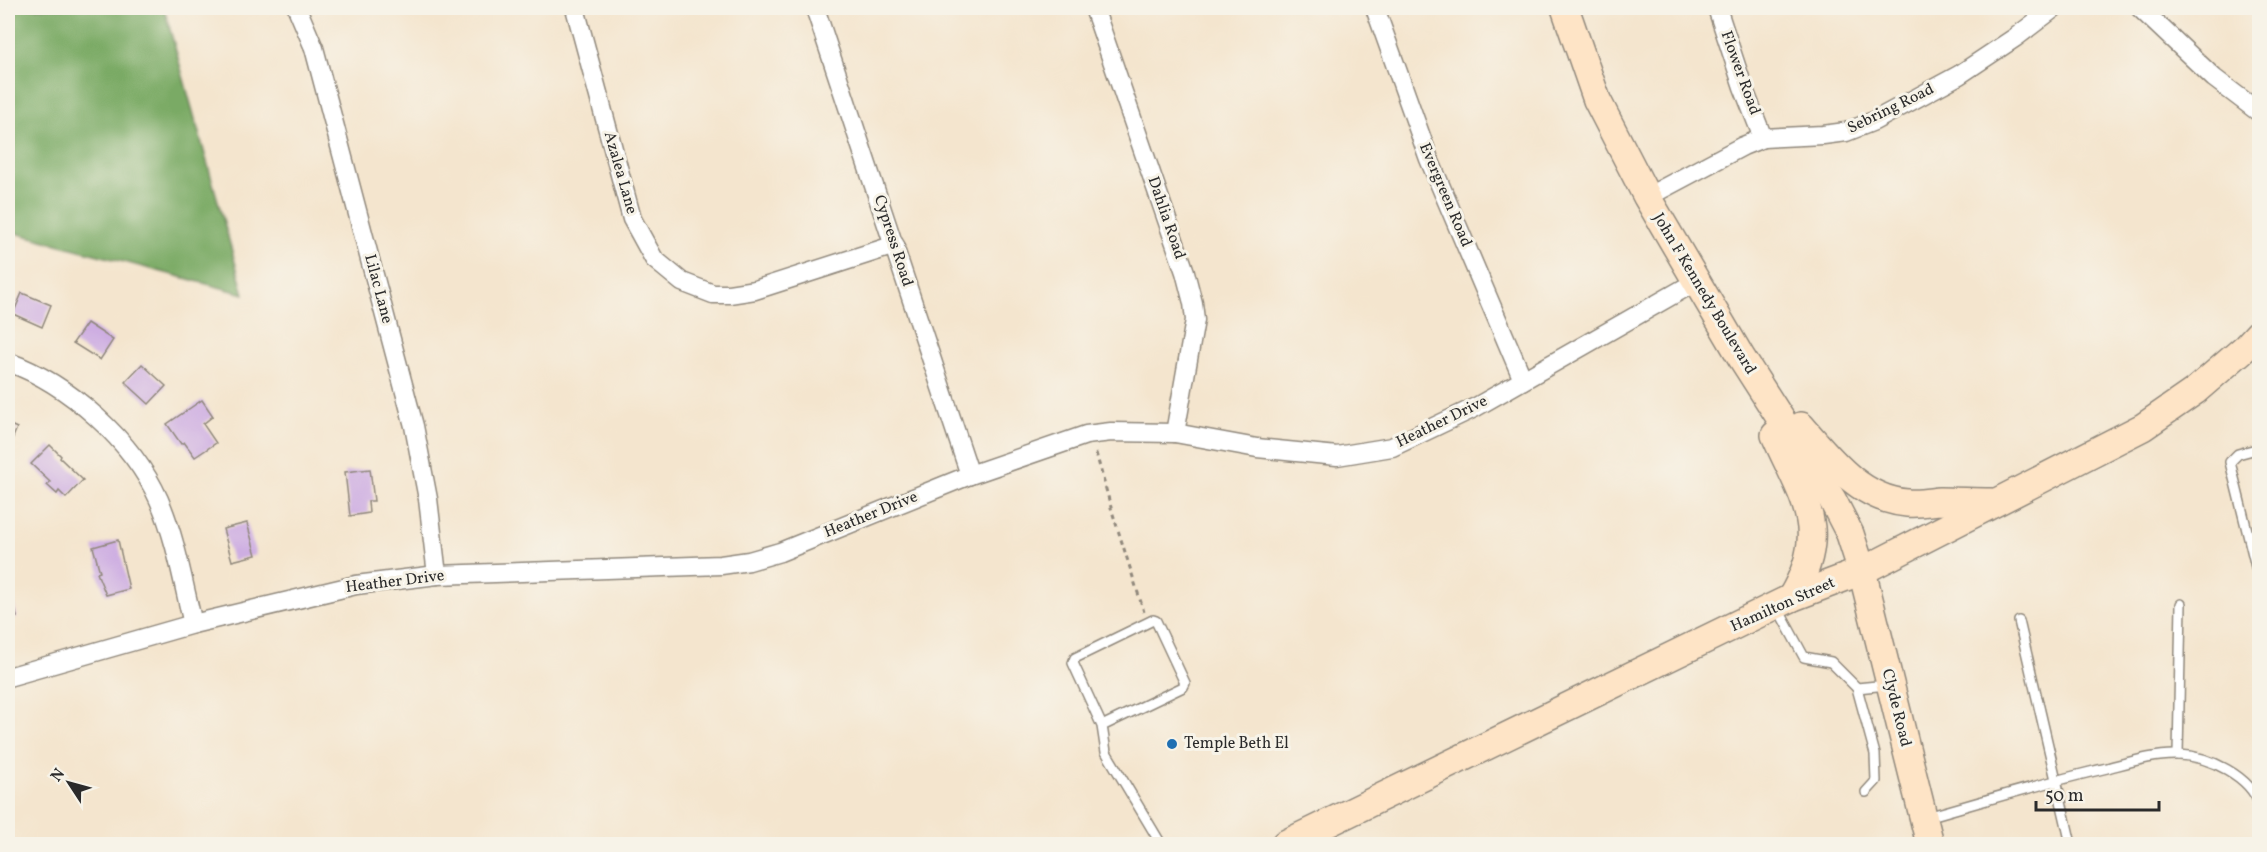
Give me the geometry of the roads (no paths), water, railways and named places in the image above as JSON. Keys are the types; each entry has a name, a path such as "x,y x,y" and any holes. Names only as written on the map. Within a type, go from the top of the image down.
{"street":[{"name":"Lilac Lane","path":"297,8 314,48 414,426 428,499 436,575"},
{"name":"Azalea Lane","path":"574,8 632,219 654,259 682,282 713,294 755,290 895,245"},
{"name":"Cypress Road","path":"815,8 970,475"},
{"name":"Dahlia Road","path":"1094,8 1185,272 1193,303 1195,320 1175,433"},
{"name":"Evergreen Road","path":"1375,8 1429,159 1523,380"},
{"name":"John F Kennedy Boulevard","path":"1565,8 1597,100 1647,197 1741,357 1832,499 1850,534 1862,571"},
{"name":"Flower Road","path":"1717,8 1743,87 1763,138"},
{"name":"Sebring Road","path":"1647,197 1743,146 1763,138 1846,132 1874,121 1959,75 2054,8"},
{"path":"2140,8 2214,78 2259,113"},
{"name":"Heather Drive","path":"8,677 193,624 356,585 436,575 720,565 749,561 780,552 970,475 1086,435 1111,432 1175,433 1257,448 1337,456 1392,447 1476,407 1696,280"},
{"name":"Hamilton Street","path":"1285,844 1783,602 1862,571 2143,427 2195,391 2246,347 2259,332"},
{"path":"1741,357 1840,470 1872,493 1905,503 1997,502"},
{"path":"1741,357 1803,493 1811,519 1811,552 1806,569 1783,602"},
{"path":"8,362 32,370 77,399 126,449 149,481 169,525 193,624"},
{"name":"Clyde Road","path":"1862,571 1930,844"}],"lane":[{"path":"2259,448 2238,454 2230,462 2259,583"},
{"path":"1783,602 1804,657 1831,662 1857,688 1875,754 1876,781 1866,792"},
{"path":"2178,755 2181,604"},
{"path":"1102,726 1183,687 1185,683 1156,621 1147,623 1075,658 1072,663 1102,726 1106,752 1161,844"},
{"path":"2019,621 2071,844"},
{"path":"1857,688 1891,685"},
{"path":"1924,818 2056,780 2157,756 2178,755 2194,756 2215,763 2233,774 2248,787 2258,800 2259,806"}],"place":[{"name":"Temple Beth El","path":"1172,744"}]}
